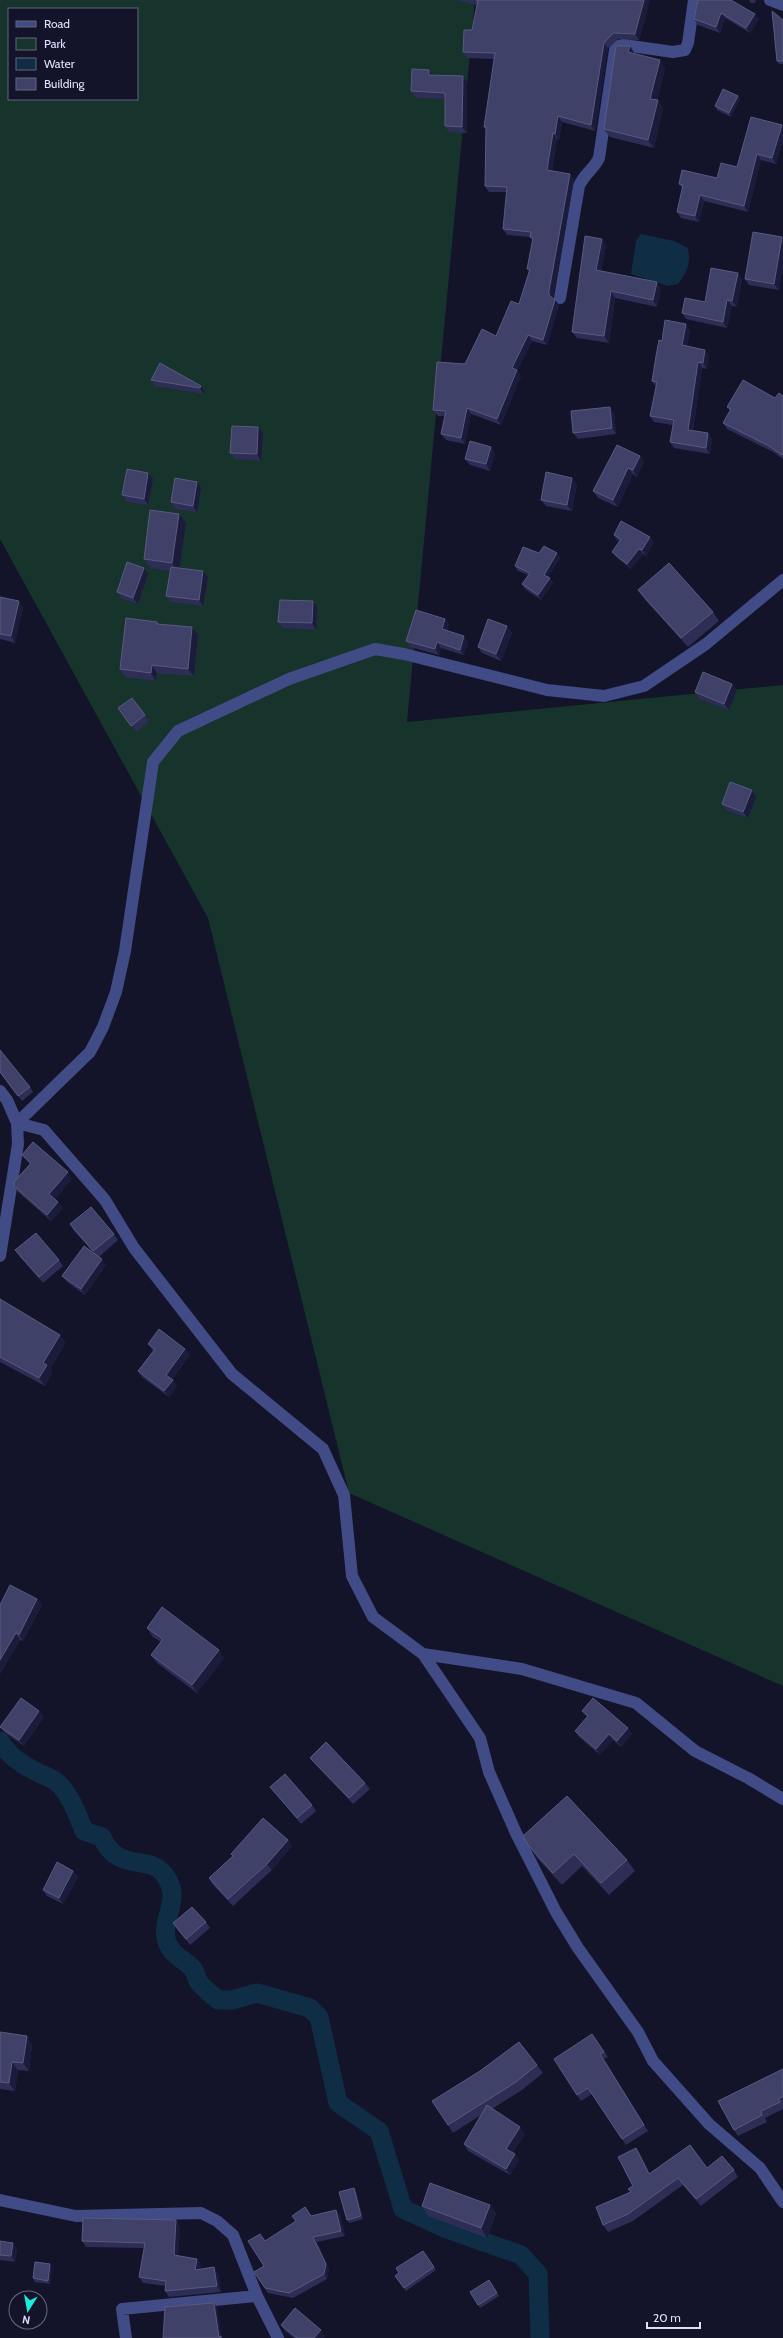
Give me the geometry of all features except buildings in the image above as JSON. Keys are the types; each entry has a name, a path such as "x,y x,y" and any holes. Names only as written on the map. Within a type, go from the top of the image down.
{"street":[{"path":"560,298 579,186 583,176 596,165 599,158 615,50 619,46 624,45 674,52 685,50 688,43 694,0"},
{"path":"770,0 783,5"},
{"path":"17,1124 90,1052 103,1027 116,992 125,951 153,762 178,731 289,679 375,650 404,654 547,690 604,696 644,686 706,644 783,580"},
{"path":"0,1091 7,1100 17,1124 18,1144 0,1256"},
{"path":"17,1124 44,1130 105,1200 134,1248 232,1374 322,1449 344,1495 352,1576 373,1617 423,1654 480,1738 488,1772 516,1833 556,1912 578,1948 638,2032 653,2061 710,2124 760,2168 783,2202"},
{"path":"423,1654 522,1669 636,1703 695,1751 748,1778 783,1799"},
{"path":"0,2200 76,2216 201,2213 218,2221 233,2235 257,2296 278,2338"},
{"path":"126,2338 122,2309 257,2296"}],"green space":[{"path":"0,0 475,0 407,722 783,685 783,1686 349,1493 208,918 0,539"}],"water":[{"path":"641,234 674,241 688,248 688,267 678,284 668,286 631,274 636,241"}],"waterway":[{"path":"0,1741 11,1755 21,1763 54,1780 60,1785 69,1797 84,1831 102,1837 108,1848 116,1855 133,1862 150,1865 157,1868 164,1874 172,1891 171,1906 166,1929 166,1938 170,1949 190,1965 195,1972 198,1981 218,2000 232,2000 257,1993 310,2008 319,2017 338,2103 379,2131 403,2209 447,2229 521,2255 538,2274 540,2338"}]}
